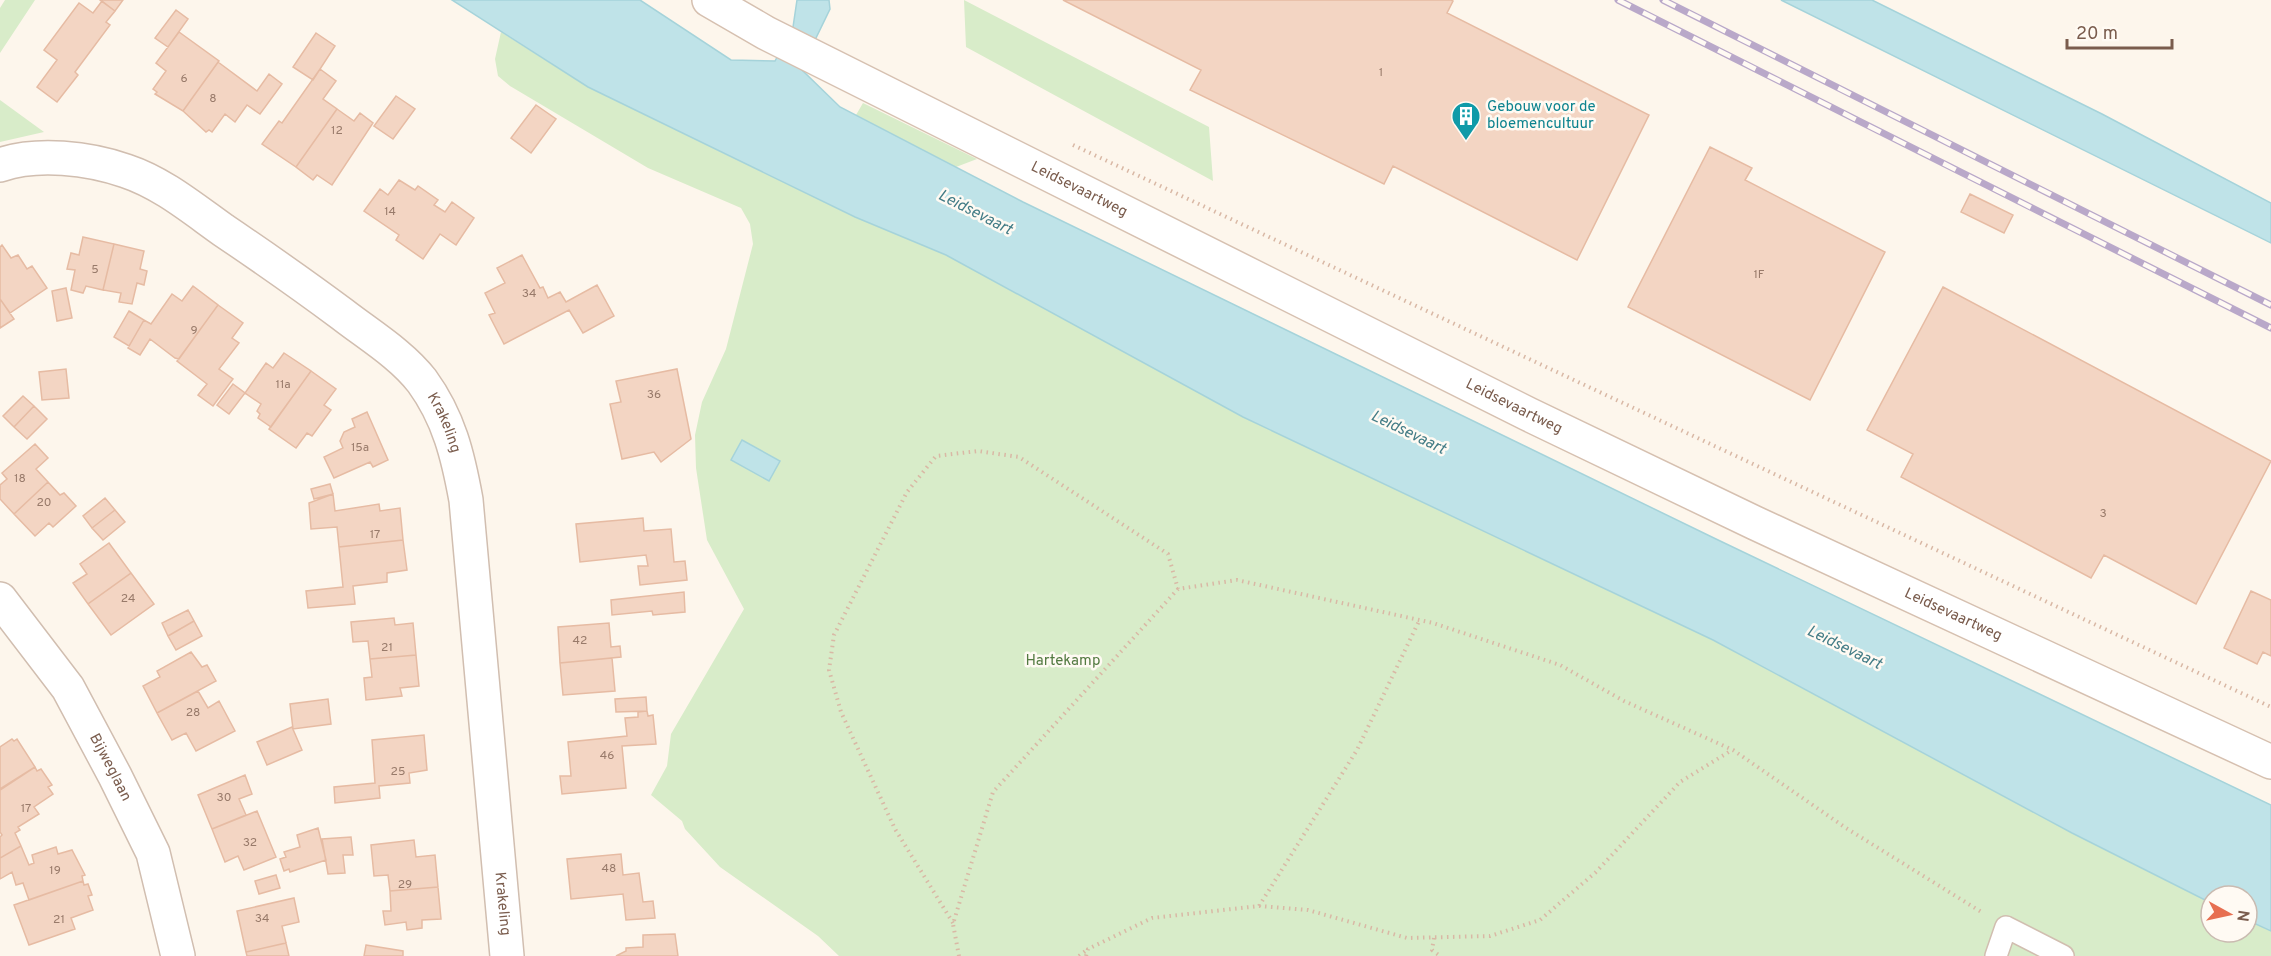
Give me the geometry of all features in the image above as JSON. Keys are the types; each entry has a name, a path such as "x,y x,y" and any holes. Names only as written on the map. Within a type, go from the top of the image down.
{"street":[{"name":"Leidsevaartweg","path":"709,0 766,33 1528,414 1755,523 2271,762"},
{"name":"Krakeling","path":"0,165 44,159 81,161 127,171 168,191 404,360 422,382 448,426 456,450 466,500 507,956"},
{"name":"Bijweglaan","path":"0,599 68,688 115,776 153,853 178,956"}],"lane":[{"path":"1996,956 2006,927 2063,956"}],"path":[{"path":"1067,142 2271,707"},
{"path":"959,956 953,924 896,829 841,712 829,670 834,635 907,492 936,456 978,451 1019,457 1168,554 1178,589"},
{"path":"953,924 993,792 1178,589 1237,580 1420,619 1560,665 1624,701 1733,750 1846,828 2006,927"},
{"path":"1259,906 1357,750 1420,619"},
{"path":"1079,956 1088,949 1152,918 1259,906 1308,910 1407,938 1490,936 1540,920 1596,872 1680,782 1733,750"},
{"path":"1431,956 1434,938"},
{"path":"1086,956 1088,949"},
{"path":"1432,950 1440,956"}],"green space":[{"path":"5,0 35,0 0,53 0,8"},
{"path":"964,0 1209,127 1213,181 966,47"},
{"name":"Hartekamp","path":"501,32 588,87 855,217 946,255 1243,417 1713,640 2072,833 2199,897 2199,944 2259,944 2259,926 2271,931 2271,956 839,956 818,936 720,867 685,829 682,821 651,795 667,766 671,734 744,609 707,540 696,468 695,435 702,402 726,349 753,244 750,224 741,208 648,168 510,86 498,76 495,59"},
{"path":"0,100 44,132 0,142"},
{"path":"863,103 977,159 956,167 856,115"}],"water":[{"name":"Leidsevaart","path":"452,0 640,0 731,60 775,61 793,27 797,0 829,0 830,9 801,69 840,107 1023,202 1716,539 2271,805 2271,931 2259,926 2259,884 2199,884 2199,897 2072,833 1713,640 1243,417 946,255 855,217 588,87"},
{"path":"1781,0 1872,0 2102,114 2271,203 2271,243"},
{"path":"742,440 780,461 769,481 731,460"}],"building":[{"path":"100,0 123,0 115,11"},
{"name":"Gebouw voor de bloemencultuur","path":"1063,0 1451,0 1453,1 1447,13 1649,115 1577,260 1393,166 1384,184 1190,90 1201,70"},
{"path":"102,1 115,11 106,22 110,25 75,72 78,75 57,102 37,87 57,60 44,50 79,3 93,13"},
{"path":"176,10 188,19 168,47 155,38"},
{"path":"179,32 219,61 183,111 155,94 157,92 153,89 166,71 156,63"},
{"path":"316,33 335,46 313,80 293,67"},
{"path":"218,62 257,91 269,74 282,84 260,114 247,105 235,122 225,114 212,132 209,130 206,132 183,111"},
{"path":"320,69 336,81 323,99 337,109 296,167 262,144 279,121 282,123"},
{"path":"396,96 415,109 393,139 374,126"},
{"path":"536,105 556,119 531,153 511,138"},
{"path":"337,109 354,121 360,113 373,123 332,185 317,175 313,180 296,167"},
{"path":"1710,147 1752,168 1745,180 1885,252 1810,400 1628,307"},
{"path":"399,180 415,190 418,186 438,200 434,205 445,212 452,202 474,218 456,245 440,234 423,259 396,240 399,235 364,211 380,189 388,195"},
{"path":"1970,194 2013,215 2004,233 1961,212"},
{"path":"83,237 114,244 103,290 86,286 83,293 71,290 75,270 67,269 71,253 79,255"},
{"path":"114,244 144,251 140,269 147,271 144,285 137,283 132,304 119,302 121,293 103,290"},
{"path":"2,245 11,258 18,255 27,269 32,266 47,288 10,313 0,299 0,247"},
{"path":"522,255 548,298 560,292 566,302 597,285 614,316 583,333 569,310 504,344 489,315 495,313 485,293 505,283 497,268"},
{"path":"193,286 218,305 179,359 150,339 140,355 128,348 144,320 151,324 172,294 182,301"},
{"path":"1943,287 2271,461 2196,604 2104,555 2091,578 1901,477 1913,454 1867,430"},
{"path":"66,288 72,318 57,321 52,291"},
{"path":"0,299 14,319 0,328"},
{"path":"218,305 243,323 232,338 239,343 219,369 233,379 213,406 198,395 207,384 177,361"},
{"path":"129,311 144,320 129,346 114,337"},
{"path":"284,353 311,371 271,427 258,418 260,414 257,411 261,404 245,393 266,363 273,368"},
{"path":"66,369 69,398 42,400 39,372"},
{"path":"677,369 691,439 661,462 654,452 622,459 610,404 621,402 616,381"},
{"path":"311,371 336,389 324,405 331,410 312,436 307,433 296,448 269,429"},
{"path":"233,384 245,393 229,414 217,405"},
{"path":"23,396 34,406 14,427 3,416"},
{"path":"34,406 47,419 27,439 14,427"},
{"path":"367,412 388,460 373,467 370,462 334,478 324,457 343,448 340,441 344,432 355,427 352,419"},
{"path":"35,444 48,458 36,469 48,482 14,514 0,499 0,485 7,479 2,473"},
{"path":"48,482 60,495 64,493 76,506 53,527 49,523 35,536 14,514"},
{"path":"330,484 333,494 314,499 311,489"},
{"path":"333,494 335,511 379,504 380,511 400,508 403,540 339,547 337,527 311,529 309,503"},
{"path":"105,498 115,510 92,528 83,516"},
{"path":"115,510 125,522 103,540 92,528"},
{"path":"643,518 644,531 671,529 674,562 685,561 687,580 640,585 638,566 648,566 646,555 580,562 576,524"},
{"path":"403,540 407,570 387,573 387,582 353,586 355,604 308,608 306,591 343,587 339,547"},
{"path":"109,543 131,573 88,604 73,583 87,574 80,564"},
{"path":"131,573 154,604 111,635 88,604"},
{"path":"2251,591 2271,600 2271,656 2263,652 2257,664 2224,648"},
{"path":"684,592 685,612 653,615 652,611 612,615 611,600"},
{"path":"188,610 194,621 168,636 162,623"},
{"path":"394,618 395,625 413,623 416,655 370,659 368,641 353,642 351,622"},
{"path":"194,621 202,636 176,650 168,636"},
{"path":"609,623 611,647 620,646 621,657 560,663 558,627"},
{"path":"191,652 202,667 207,665 216,681 157,713 143,686 160,677 157,671"},
{"path":"416,655 419,686 400,688 402,696 366,700 364,678 372,677 370,659"},
{"path":"612,658 615,691 563,695 560,663"},
{"path":"198,691 208,708 219,701 235,731 196,751 186,733 172,740 157,713"},
{"path":"646,697 647,711 616,712 615,699"},
{"path":"328,699 331,724 293,729 290,704"},
{"path":"647,711 648,716 653,715 656,744 622,746 626,788 562,794 560,776 571,776 568,742 627,736 625,718 638,717 638,712"},
{"path":"292,727 302,750 267,765 257,742"},
{"path":"424,735 427,770 409,773 410,783 379,786 380,798 335,803 334,787 375,783 372,740"},
{"path":"12,739 14,741 17,739 35,767 0,789 0,747"},
{"path":"35,767 37,771 41,769 52,785 48,787 53,794 34,807 39,814 18,827 20,830 15,833 21,846 0,858 0,837 2,835 0,832 0,790"},
{"path":"245,775 252,794 239,799 246,815 212,829 198,795"},
{"path":"257,811 276,857 244,870 238,856 225,862 212,829"},
{"path":"318,828 326,860 290,872 289,869 284,871 280,859 286,857 284,852 300,847 297,835"},
{"path":"351,837 353,855 343,855 345,873 328,874 322,839"},
{"path":"414,840 416,857 435,855 438,887 390,891 388,875 374,876 371,845"},
{"path":"21,846 29,865 34,863 32,855 56,847 58,854 72,850 85,875 82,876 83,881 29,900 23,883 16,885 12,872 0,879 0,858"},
{"path":"621,854 623,875 639,873 643,902 653,901 655,918 626,920 623,894 571,899 567,859"},
{"path":"276,875 280,888 259,894 255,881"},
{"path":"83,881 84,885 88,884 92,895 88,896 93,910 71,918 75,929 29,945 14,905"},
{"path":"438,887 441,919 422,920 422,928 407,930 406,922 385,925 383,911 391,911 390,891"},
{"path":"294,898 299,922 282,926 286,943 246,952 237,911"},
{"path":"675,934 678,956 616,956 626,951 626,948 643,947 643,935"},
{"path":"286,943 289,956 247,956 246,952"},
{"path":"366,945 403,951 403,956 364,956"}],"railway":[{"path":"1618,0 2271,328"},
{"path":"1663,0 2271,305"}],"place":[{"name":"Gebouw voor de bloemencultuur","path":"1466,142"}]}
